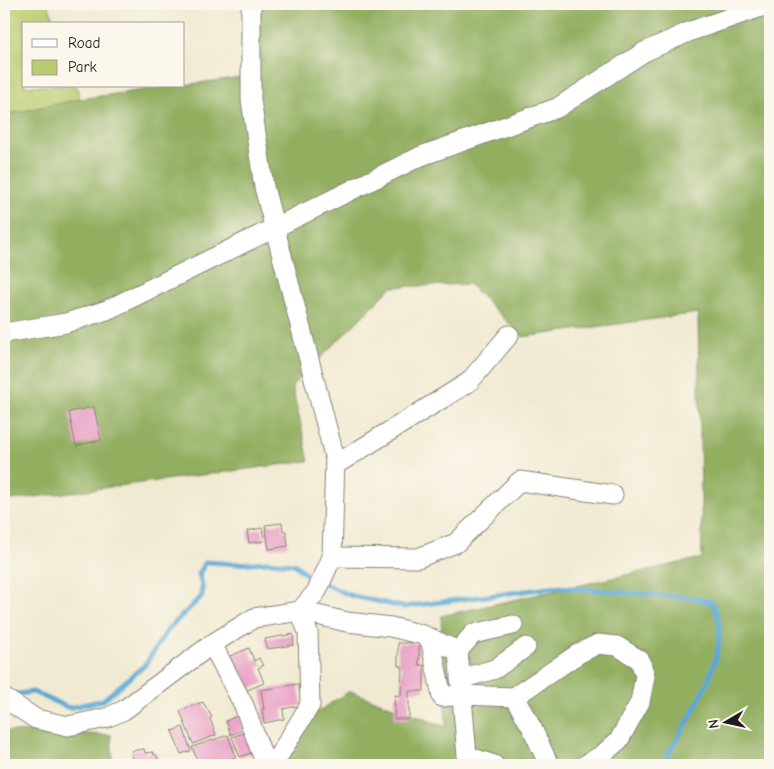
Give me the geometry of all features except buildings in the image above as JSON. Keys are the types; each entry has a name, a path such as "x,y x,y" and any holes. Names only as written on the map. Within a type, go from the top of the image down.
{"street":[{"path":"251,4 251,100 264,187 335,459 332,557 317,591 300,611"},
{"path":"4,333 66,323 107,310 421,156 557,108 644,52 691,31 770,4"},
{"path":"335,466 469,382 509,335"},
{"path":"332,557 418,558 456,543 520,480 613,495"},
{"path":"273,765 310,705 308,632 300,611"},
{"path":"4,698 36,719 68,726 106,718 124,710 212,644 254,618 300,611 347,622 391,627 423,635 458,651"},
{"path":"494,765 466,761 458,651 473,634 513,625"},
{"path":"430,638 442,697 495,669 526,646"},
{"path":"212,644 244,706 266,765"},
{"path":"461,687 514,697 578,654 598,644 617,646 640,660 646,676 640,702 619,740 602,755 586,765"},
{"path":"514,697 532,728 549,765"}],"green space":[{"path":"4,4 48,4 54,22 22,22 22,88 77,88 80,99 4,119"},
{"path":"244,4 770,4 770,765 277,765 301,722 350,691 446,727 441,616 702,558 698,313 523,337 469,284 392,287 292,386 309,461 4,501 4,115 80,99 159,88 185,88 185,85 242,77"},
{"path":"4,731 111,735 113,765 4,765"}],"waterway":[{"path":"9,695 33,692 69,708 103,700 145,665 169,628 202,596 199,574 206,562 294,564 317,581"},
{"path":"325,584 349,595 403,607 556,587 696,598 712,603 719,621 719,641 714,663 695,709 661,765"}]}
